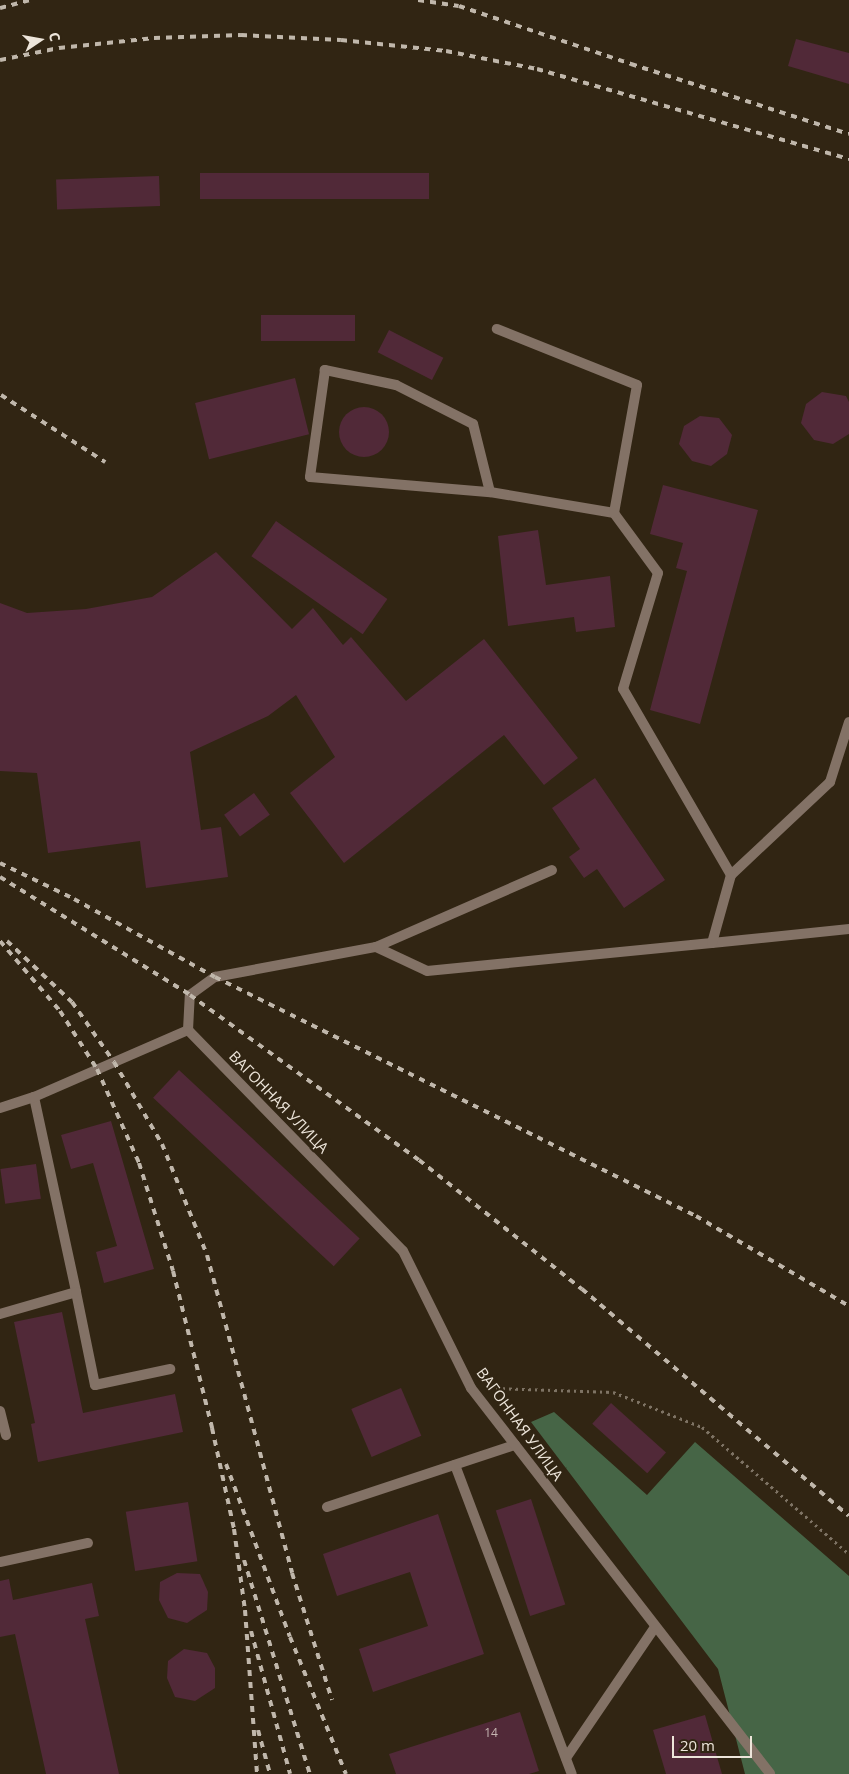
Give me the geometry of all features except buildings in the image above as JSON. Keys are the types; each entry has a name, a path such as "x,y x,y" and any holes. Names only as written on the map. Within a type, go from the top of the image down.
{"street":[{"path":"497,329 637,385 614,513"},
{"path":"490,492 473,424 396,385 325,370 310,477 490,492 614,513 658,573 623,689 731,875"},
{"path":"712,943 731,875 830,782 849,722"},
{"path":"0,1108 34,1097 188,1030 190,995 215,977 376,947 552,870"},
{"path":"376,947 427,971 849,929"},
{"name":"ВАГОННАЯ УЛИЦА","path":"188,1030 402,1251 471,1388 770,1774"},
{"path":"34,1097 95,1385 170,1369"},
{"path":"0,1314 76,1292"},
{"path":"0,1411 6,1435"},
{"path":"327,1507 515,1445"},
{"path":"455,1465 572,1774"},
{"path":"0,1562 88,1543"},
{"path":"566,1758 655,1627"}],"path":[{"path":"471,1388 613,1392 702,1427 849,1554"}],"green space":[{"path":"554,1412 647,1495 695,1442 849,1576 849,1774 745,1774 718,1669 531,1422"}],"railway":[{"path":"0,8 29,0"},
{"path":"418,0 459,6 849,134"},
{"path":"0,60 59,48 154,38 241,35 341,40 446,51 537,69 849,159"},
{"path":"1,395 105,462"},
{"path":"0,863 74,899 215,977 696,1216 849,1306"},
{"path":"0,877 190,995 419,1160 582,1289 849,1516"},
{"path":"0,941 60,1011 97,1069 139,1163 173,1271 212,1428 234,1529 245,1610 257,1774"},
{"path":"7,941 72,1002 114,1062 162,1144 207,1255 292,1573 332,1700"},
{"path":"226,1464 290,1637 346,1774"},
{"path":"244,1560 310,1774"},
{"path":"251,1631 290,1774"},
{"path":"258,1730 270,1774"}]}
